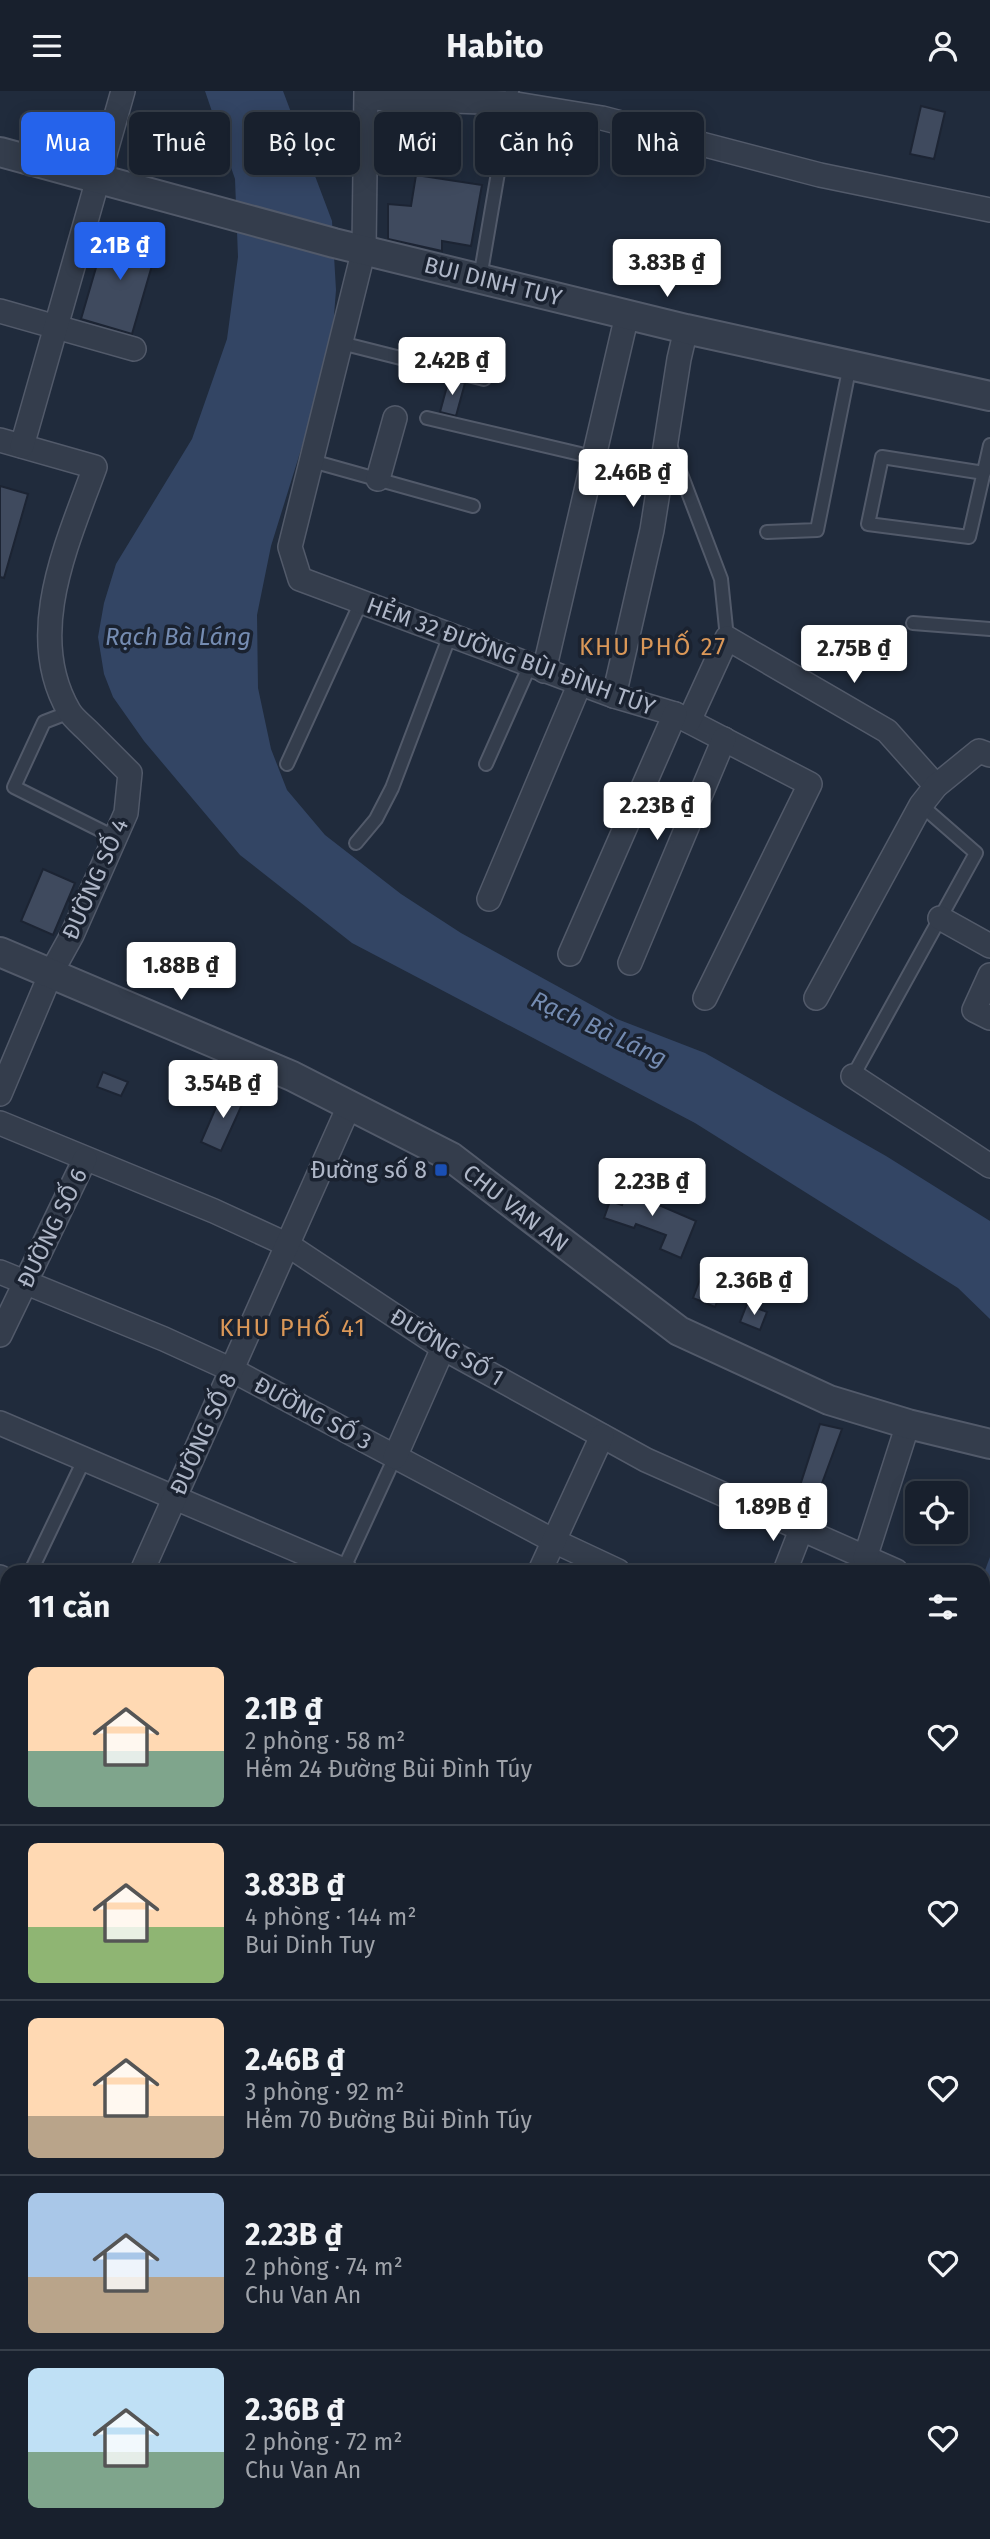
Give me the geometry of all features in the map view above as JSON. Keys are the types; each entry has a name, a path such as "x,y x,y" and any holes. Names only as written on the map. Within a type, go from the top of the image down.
{"street":[{"path":"11,443 55,327 123,91"},
{"path":"366,95 511,97 820,175 990,210"},
{"name":"HẺM 32 ĐƯỜNG BÙI ĐÌNH TÚY","path":"366,95 364,249 290,547 300,579 614,696 682,717 810,784 705,998"},
{"name":"BUI DINH TUY","path":"0,152 334,243 687,329 990,396"},
{"path":"0,311 134,349"},
{"path":"537,668 593,457 627,315"},
{"path":"614,696 652,530 679,359 687,329"},
{"path":"378,479 395,418"},
{"name":"ĐƯỜNG SỐ 4","path":"0,1094 51,973 72,935 126,813 130,773 70,712 57,679 50,645 50,613 58,573 95,467 11,443"},
{"path":"570,954 682,717 727,638 887,731 936,786"},
{"path":"489,899 580,683"},
{"path":"630,963 724,739"},
{"path":"816,998 921,805 936,786 979,751 990,755"},
{"path":"940,918 990,946"},
{"name":"CHU VAN AN","path":"0,952 292,1076 451,1157 679,1331 829,1400 908,1424 990,1444"},
{"path":"990,975 974,1010 990,1018"},
{"path":"853,1076 990,1166"},
{"name":"ĐƯỜNG SỐ 8","path":"145,1565 350,1104"},
{"name":"ĐƯỜNG SỐ 1","path":"0,1123 214,1211 288,1245 443,1348 646,1460 882,1565"},
{"name":"ĐƯỜNG SỐ 6","path":"0,1335 85,1159"},
{"name":"ĐƯỜNG SỐ 3","path":"0,1272 232,1370 554,1541 605,1565"},
{"path":"394,1457 443,1348"},
{"path":"0,1423 331,1565"},
{"path":"865,1558 908,1424"},
{"path":"543,1565 602,1436"},
{"path":"787,1565 801,1530"}],"lane":[{"path":"480,278 511,97"},
{"path":"341,342 484,379"},
{"path":"767,532 817,530 850,365"},
{"path":"427,418 593,457"},
{"path":"667,436 722,579 727,638"},
{"path":"984,473 882,457 868,524 969,537 984,473 990,445"},
{"path":"312,461 473,506"},
{"path":"287,764 361,602"},
{"path":"913,623 990,629"},
{"path":"356,843 376,819 392,788 450,635"},
{"path":"486,764 537,668"},
{"path":"70,712 44,722 14,787 114,837"},
{"path":"853,1076 976,853 921,805"},
{"path":"348,1565 394,1457"},
{"path":"33,1565 84,1460"}],"water":[{"name":"Rạch Bà Láng","path":"205,91 283,91 291,112 244,112 244,175 315,175 332,221 336,290 331,353 271,546 257,615 258,688 271,749 287,790 325,835 401,894 461,933 617,1019 705,1053 886,1156 990,1221 990,1319 958,1288 695,1123 352,943 240,855 144,741 113,697 104,674 98,637 104,603 116,564 192,439 227,339 238,257 235,179 230,164 230,112 212,112"}],"building":[{"path":"921,106 945,112 934,159 910,154"},
{"path":"416,175 482,185 471,246 442,241 442,251 388,239 388,204 411,206"},
{"path":"107,230 158,245 132,334 81,319"},
{"path":"449,379 465,383 456,416 440,412"},
{"path":"0,486 28,494 4,578 0,577"},
{"path":"43,869 75,883 53,935 21,921"},
{"path":"103,1072 128,1082 121,1096 97,1087"},
{"path":"224,1089 245,1098 221,1151 201,1142"},
{"path":"632,1180 659,1191 654,1203 696,1221 681,1258 660,1249 666,1235 636,1224 634,1228 604,1218 610,1201 622,1205"},
{"path":"702,1274 725,1282 715,1307 693,1298"},
{"path":"747,1304 767,1312 760,1330 740,1322"},
{"path":"820,1424 842,1429 814,1505 796,1498"}],"place":[{"name":"Đường số 8","path":"441,1170"}],"district":[{"name":"KHU PHỐ 27","path":"653,647"},
{"name":"KHU PHỐ 41","path":"293,1328"}]}
